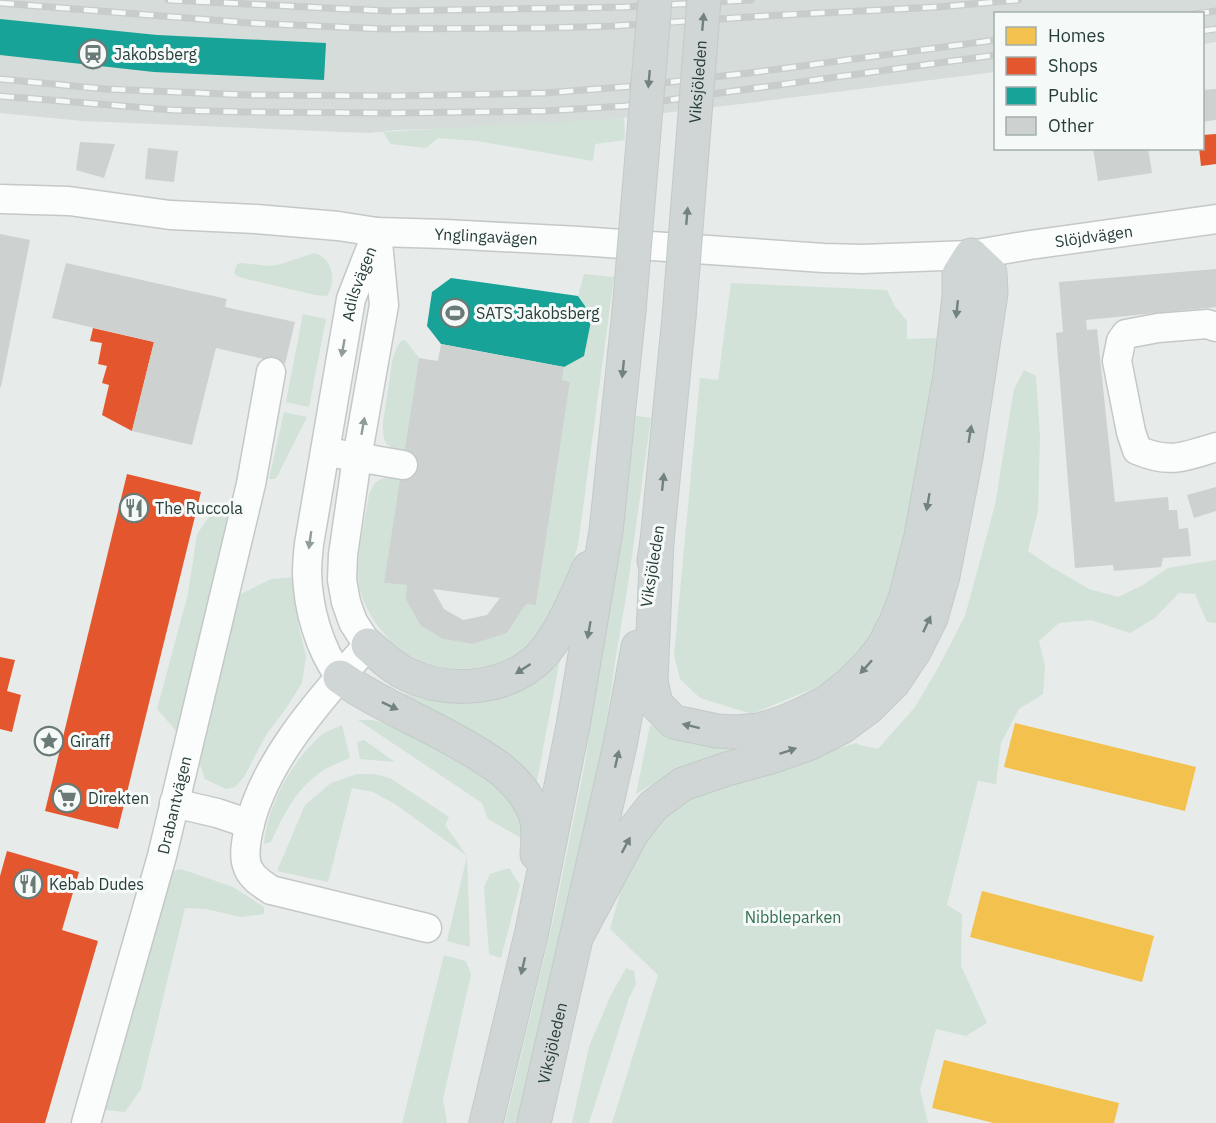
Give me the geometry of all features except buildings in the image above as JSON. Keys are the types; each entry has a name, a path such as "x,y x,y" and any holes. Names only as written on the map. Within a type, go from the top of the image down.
{"main road":[{"path":"486,1123 532,931 573,726 606,531 629,311 655,0"},
{"name":"Viksjöleden","path":"534,1123 620,745 657,541 679,317 705,0"},
{"path":"578,934 632,833 653,806 684,784 808,744 842,727 869,707 893,683 915,650 931,618 943,576 966,457 991,293 990,273 971,255 959,274 959,296 950,376 921,536 905,598 883,647 850,684 827,702 806,713 759,730 717,731 674,722 656,704 651,681 657,541"},
{"path":"368,645 388,663 408,675 428,682 472,686 511,677 541,656 556,635 606,531"},
{"path":"340,677 376,700 399,710 483,756 506,772 519,786 536,817 538,832 532,931"}],"street":[{"name":"Ynglingavägen","path":"0,199 88,202 170,215 268,220 377,232 579,241 824,258 971,255"},
{"name":"Slöjdvägen","path":"971,255 1216,219"},
{"name":"Adilsvägen","path":"340,677 330,663 321,642 309,597 307,572 309,544 351,299 377,232"},
{"name":"Adilsvägen","path":"368,645 353,622 342,580 343,555 357,458 384,305 377,232"},
{"path":"1216,327 1207,324 1158,328 1126,334 1121,341 1117,361 1131,432 1137,450 1152,457 1176,459 1216,447"},
{"name":"Drabantvägen","path":"86,1123 162,856 251,484 271,372"},
{"path":"325,452 403,465"},
{"path":"368,645 291,738 272,770 259,795 250,824 246,841 246,859 252,876 271,890 427,928"},
{"path":"174,803 217,813 250,824"}],"shaded area":[{"path":"0,0 1216,0 1216,42 1204,44 1204,12 994,12 994,72 562,125 368,133 83,121 0,113"}],"green space":[{"path":"624,118 625,140 595,144 593,161 477,141 438,138 426,148 391,144 383,132"},
{"path":"314,253 325,260 331,271 332,284 327,296 242,278 234,273 237,264 241,263 270,266"},
{"path":"584,274 614,277 578,545 556,611 528,646 502,662 486,666 452,668 421,662 399,649 384,634 361,595 358,564 369,494 374,484 381,479 401,478 385,583 407,585 421,626 443,639 473,644 507,633 526,604 536,605 570,382 562,380 564,367 592,316 578,296"},
{"path":"731,283 887,290 894,305 907,321 907,339 942,340 908,535 883,627 839,678 752,714 700,698 680,679 674,655 700,378 718,380"},
{"path":"303,314 326,319 309,407 286,402"},
{"path":"402,340 406,341 419,358 405,451 393,448 386,443 383,429 393,357"},
{"name":"Nibbleparken","path":"1024,370 1036,376 1040,436 1038,511 1028,551 1089,589 1118,597 1143,585 1168,568 1216,560 1216,623 1207,622 1195,594 1179,593 1155,618 1130,633 1091,620 1059,623 1039,641 1045,666 1043,694 1019,709 1001,743 996,784 978,781 947,905 962,914 961,966 987,1023 966,1036 936,1029 920,1090 928,1123 612,1123 658,975 610,929 626,872 648,834 678,806 713,788 856,743 878,749 915,707 965,616 995,505 1014,389"},
{"path":"284,412 307,417 278,475 275,479 269,479"},
{"path":"636,416 651,418 600,766 521,1123 505,1123 555,912 585,763"},
{"path":"210,516 231,517 178,733 157,709 188,594 197,534"},
{"path":"945,520 838,719 663,778 636,794 650,725 679,740 822,719"},
{"path":"295,577 299,628 306,656 302,683 266,735 244,777 235,787 226,789 205,779 200,765 202,756 198,755 237,596 271,579"},
{"path":"560,659 536,786 387,690 451,703 487,700"},
{"path":"358,720 372,720 402,728 489,772 523,815 526,841 488,819 482,803"},
{"path":"342,725 350,758 324,770 306,784 286,811 271,842 264,844 275,801 290,773 318,738"},
{"path":"364,740 395,762 360,759 357,742"},
{"path":"357,774 373,774 390,778 449,817 445,825 467,856 395,804 373,792 352,788 328,882 277,871 305,805 331,783"},
{"path":"467,856 470,947 447,941"},
{"path":"509,868 520,885 501,958 489,954 484,887 490,874"},
{"path":"181,869 233,887 264,907 264,914 241,917 206,909 185,908 141,1089 125,1112 106,1110 103,1083 170,872"},
{"path":"444,955 466,961 471,974 443,1099 447,1123 402,1123"},
{"path":"626,968 634,971 636,984 629,998 589,1123 572,1123 589,1047 610,997"}],"railway":[{"path":"168,0 388,11 625,7 751,0"},
{"path":"0,3 250,23 385,29 613,26 938,7 1018,0"},
{"path":"1204,13 1216,11"},
{"path":"1204,31 1216,29"},
{"path":"0,79 105,89 248,95 393,96 545,93 636,86 757,72 994,40"},
{"path":"0,96 172,110 244,112 544,111 625,106 994,55"}],"place":[{"name":"Jakobsberg","path":"93,54"},
{"name":"SATS Jakobsberg","path":"455,313"},
{"name":"The Ruccola","path":"134,508"},
{"name":"Giraff","path":"49,741"},
{"name":"Direkten","path":"67,798"},
{"name":"Kebab Dudes","path":"28,884"}]}
